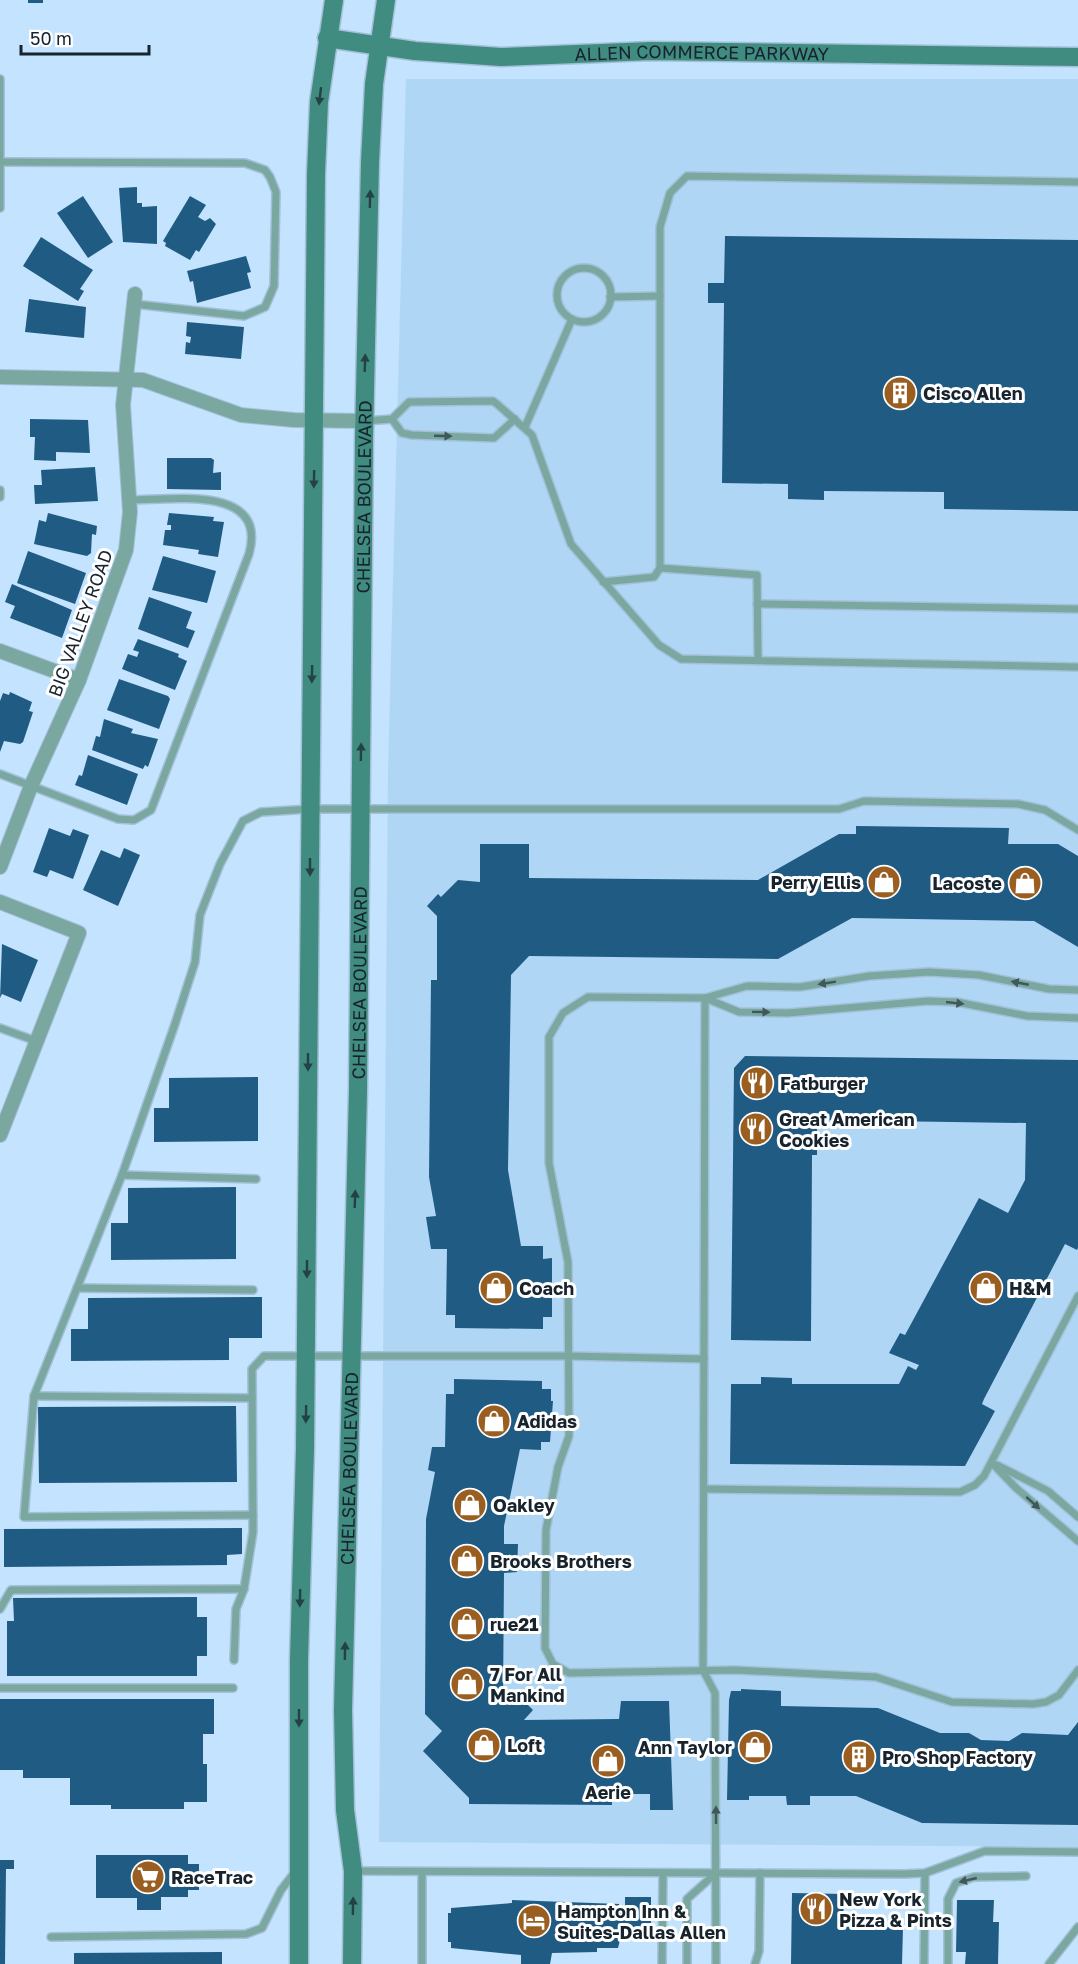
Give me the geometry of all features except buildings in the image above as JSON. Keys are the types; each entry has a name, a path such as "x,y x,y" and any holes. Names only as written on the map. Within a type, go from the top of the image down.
{"main road":[{"path":"299,1964 298,1660 306,1356 316,174 319,102 334,0"},
{"name":"CHELSEA BOULEVARD","path":"352,1964 353,1871 345,1810 343,1710 358,1091 364,421 371,126 378,47 386,0"},
{"name":"ALLEN COMMERCE PARKWAY","path":"327,38 378,47 510,57 651,51 1078,57"}],"street":[{"name":"BIG VALLEY ROAD","path":"0,867 31,786 80,680 122,564 129,530 130,500 123,418 135,299"},
{"path":"0,377 126,379 155,384 242,415 315,421 364,421"},
{"path":"0,651 80,680"},
{"path":"0,902 79,933 0,1135"}],"lane":[{"path":"0,79 0,208"},
{"path":"1,162 245,163 265,170 274,183 276,200 274,286 265,307 244,316 135,299"},
{"path":"603,582 654,577 660,568 660,227 670,193 687,176 1078,182"},
{"path":"592,269 606,280 610,297 608,306 597,318 580,321 572,319 560,307 557,290 560,281 574,270 592,269"},
{"path":"610,297 660,296"},
{"path":"525,427 572,319"},
{"path":"364,421 392,419 409,402 493,401 532,435 571,544 659,645 681,659 1078,667"},
{"path":"392,419 402,433 412,435 494,438 515,419"},
{"path":"0,490 0,497"},
{"path":"0,774 118,819 134,820 147,815 154,801 249,554 252,537 249,525 241,511 227,502 130,500"},
{"path":"660,568 757,575 758,660"},
{"path":"758,604 1078,609"},
{"path":"253,1515 24,1517 34,1396 122,1175 189,984 195,962 200,915 220,864 243,820 261,812 310,809 839,809 864,801 1018,804 1045,810 1078,830"},
{"path":"1078,990 1049,989 980,975 929,972 869,976 800,987 747,986 705,998 588,998 563,1013 549,1037 549,1163 568,1262 569,1436 558,1467 546,1530 545,1648 548,1657 560,1670 569,1673 703,1670 876,1677 952,1702 1033,1704 1046,1702 1059,1695 1078,1670"},
{"path":"705,998 739,1012 788,1012 928,1001 957,1002 1027,1016 1078,1018"},
{"path":"705,998 703,1670 715,1693 716,1964"},
{"path":"0,1028 36,1041"},
{"path":"122,1175 256,1179"},
{"path":"77,1288 253,1290"},
{"path":"704,1489 960,1491 975,1485 984,1476 992,1462 1078,1296"},
{"path":"234,1660 236,1608 244,1590 253,1515 252,1369 256,1362 264,1356 569,1356 704,1359"},
{"path":"34,1396 252,1398"},
{"path":"992,1462 1047,1491 1078,1517"},
{"path":"992,1462 1016,1488 1078,1541"},
{"path":"0,1609 11,1590 244,1590"},
{"path":"0,1688 233,1688"},
{"path":"353,1871 925,1873 985,1851 1078,1852"},
{"path":"51,1937 246,1934 262,1928 281,1890 298,1868"},
{"path":"422,1872 422,1964"},
{"path":"662,1964 663,1873"},
{"path":"687,1964 687,1899 716,1873"},
{"path":"755,1964 759,1951 760,1873"},
{"path":"924,1964 925,1873"},
{"path":"948,1964 948,1899 956,1883 974,1877 1026,1876"},
{"path":"1049,1964 1078,1927"}],"shaded area":[{"path":"406,79 1078,79 1078,1847 379,1842 388,773"}],"place":[{"name":"Cisco Allen","path":"900,393"},
{"name":"Perry Ellis","path":"884,882"},
{"name":"Lacoste","path":"1025,883"},
{"name":"Fatburger","path":"757,1083"},
{"name":"Great American Cookies","path":"756,1129"},
{"name":"Coach","path":"496,1288"},
{"name":"H&M","path":"986,1288"},
{"name":"Adidas","path":"494,1421"},
{"name":"Oakley","path":"470,1505"},
{"name":"Brooks Brothers","path":"467,1561"},
{"name":"rue21","path":"467,1624"},
{"name":"7 For All Mankind","path":"467,1684"},
{"name":"Loft","path":"484,1745"},
{"name":"Ann Taylor","path":"755,1747"},
{"name":"Pro Shop Factory","path":"859,1757"},
{"name":"Aerie","path":"608,1761"},
{"name":"RaceTrac","path":"148,1877"},
{"name":"New York Pizza & Pints","path":"816,1909"},
{"name":"Hampton Inn & Suites-Dallas Allen","path":"534,1921"}]}
